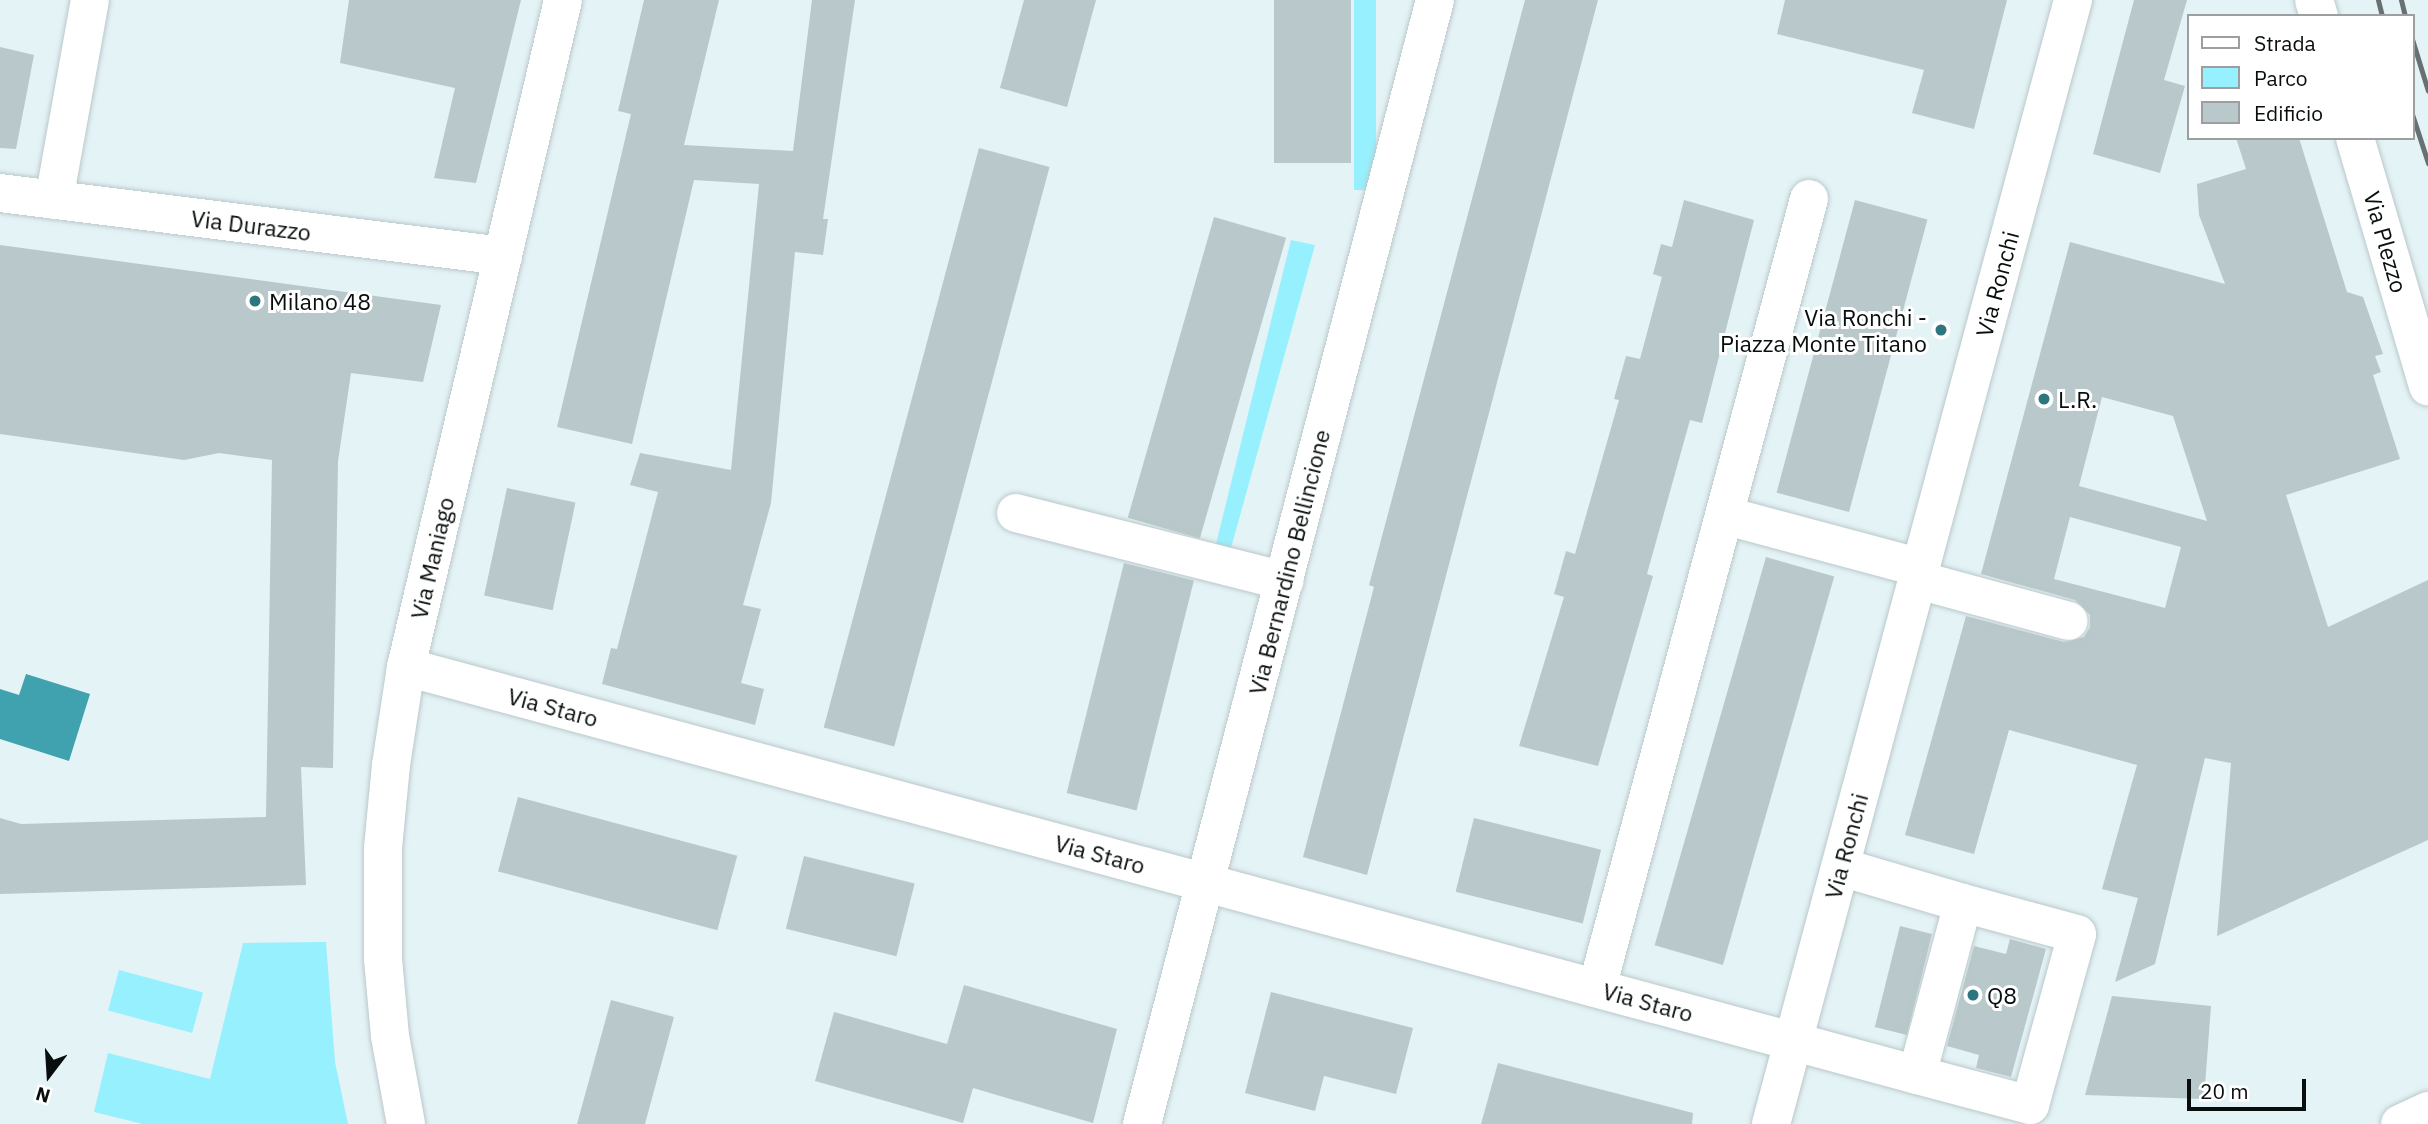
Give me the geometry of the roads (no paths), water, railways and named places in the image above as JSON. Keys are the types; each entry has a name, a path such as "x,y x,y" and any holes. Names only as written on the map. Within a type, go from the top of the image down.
{"street":[{"path":"54,200 90,0"},
{"name":"Via Maniago","path":"406,1124 386,1005 382,902 387,804 406,667 563,0"},
{"name":"Via Bernardino Bellincione","path":"1142,1124 1207,884 1435,0"},
{"name":"Via Ronchi","path":"1771,1124 2073,0"},
{"name":"Via Plezzo","path":"2356,140 2428,386"},
{"name":"Via Durazzo","path":"0,193 503,257"},
{"path":"1597,988 1727,516 1809,199"},
{"path":"1016,513 1285,581"},
{"path":"1727,516 2069,621"},
{"name":"Via Staro","path":"406,667 2030,1105 2077,934 1963,903"},
{"path":"1841,867 1963,903 1917,1075"},
{"path":"2400,1124 2428,1111"}],"railway":[{"path":"2378,0 2382,14"},
{"path":"2401,0 2404,14"},
{"path":"2414,46 2428,91"},
{"path":"2414,120 2428,163"}],"place":[{"name":"Milano 48","path":"255,301"},
{"name":"Via Ronchi - Piazza Monte Titano","path":"1941,330"},
{"name":"L.R.","path":"2044,399"},
{"name":"Q8","path":"1973,995"}]}
